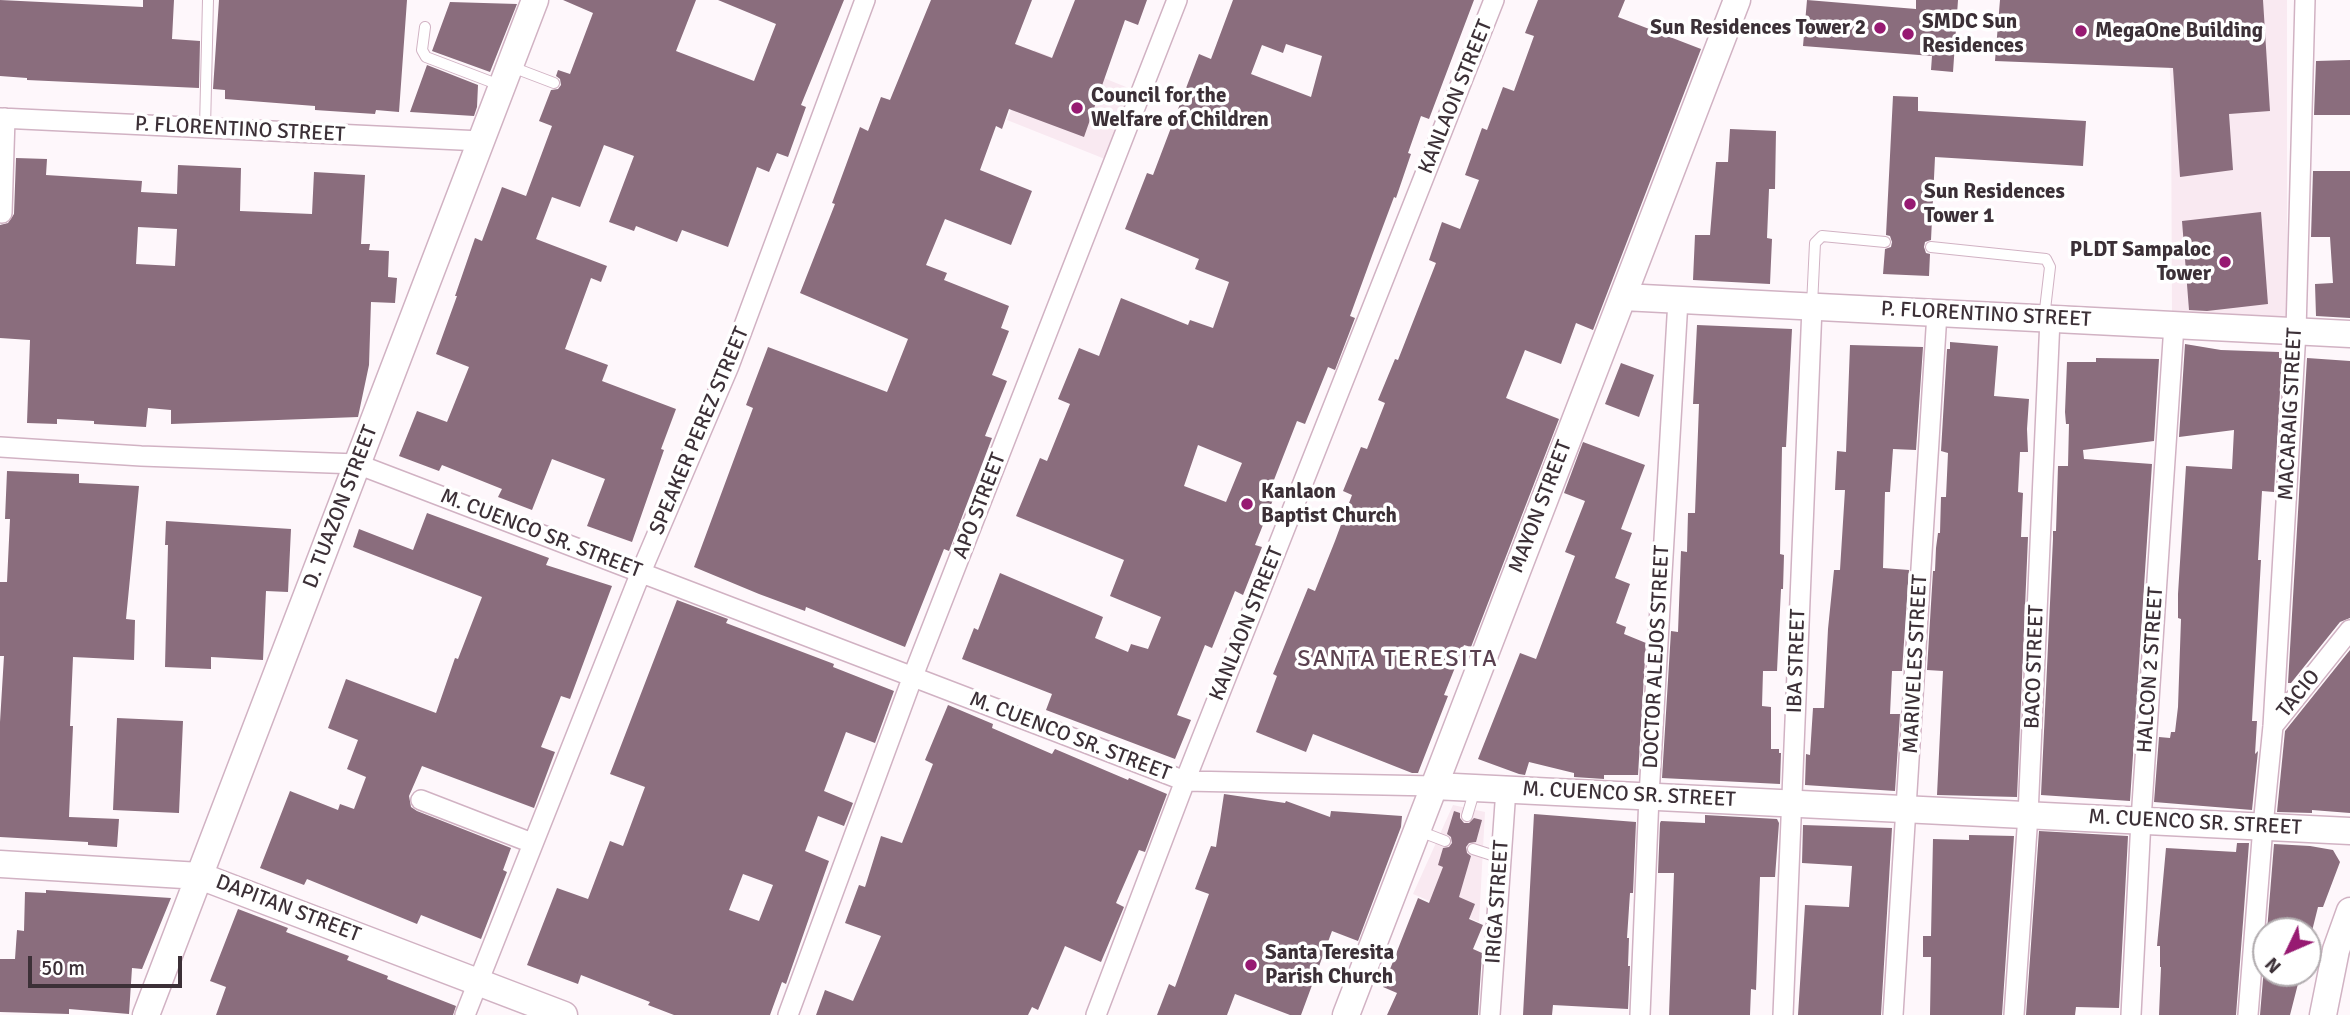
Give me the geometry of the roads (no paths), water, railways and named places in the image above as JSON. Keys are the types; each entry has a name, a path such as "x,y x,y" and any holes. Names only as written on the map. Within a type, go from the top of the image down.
{"street":[{"name":"D. TUAZON STREET","path":"146,1015 535,0"},
{"name":"SPEAKER PEREZ STREET","path":"466,1015 640,572 729,366 865,0"},
{"name":"APO STREET","path":"788,1015 913,676 1177,0"},
{"name":"KANLAON STREET","path":"1096,1015 1185,782 1494,0"},
{"name":"MAYON STREET","path":"1346,1015 1737,0"},
{"name":"MACARAIG STREET","path":"2248,1015 2273,726 2296,331 2305,0"},
{"name":"P. FLORENTINO STREET","path":"2,118 481,141"},
{"path":"2,118 2,214"},
{"name":"P. FLORENTINO STREET","path":"1623,297 1807,303 1937,313 2350,334"},
{"name":"DOCTOR ALEJOS STREET","path":"1640,1015 1649,796 1678,300"},
{"name":"IBA STREET","path":"1783,1015 1807,303"},
{"name":"MARIVELES STREET","path":"1893,1015 1937,313"},
{"name":"BACO STREET","path":"2014,1015 2028,815 2047,318"},
{"name":"HALCON 2 STREET","path":"2131,1015 2140,820 2174,325"},
{"name":"M. CUENCO SR. STREET","path":"0,447 141,456 357,464 1185,782 1506,789 2350,831"},
{"name":"TACIO","path":"2273,726 2350,630"},
{"name":"IRIGA STREET","path":"1490,1015 1506,789"},
{"path":"421,800 532,843"},
{"name":"DAPITAN STREET","path":"0,864 200,876 564,1015"},
{"path":"2323,1015 2336,950 2350,911"}],"lane":[{"path":"205,128 208,0"},
{"path":"425,27 422,50 426,57 506,76 554,83"},
{"path":"1807,303 1815,243 1822,236 1885,242"},
{"path":"1931,247 2046,259 2050,267 2047,318"},
{"path":"1467,816 1475,788"},
{"path":"1417,830 1445,841"},
{"path":"1473,849 1501,858"}],"place":[{"name":"Sun Residences Tower 2","path":"1880,28"},
{"name":"MegaOne Building","path":"2081,31"},
{"name":"SMDC Sun Residences","path":"1908,34"},
{"name":"Council for the Welfare of Children","path":"1077,108"},
{"name":"Sun Residences Tower 1","path":"1910,204"},
{"name":"PLDT Sampaloc Tower","path":"2225,262"},
{"name":"Kanlaon Baptist Church","path":"1247,504"},
{"name":"Santa Teresita Parish Church","path":"1251,965"}],"district":[{"name":"SANTA TERESITA","path":"1398,660"}]}
